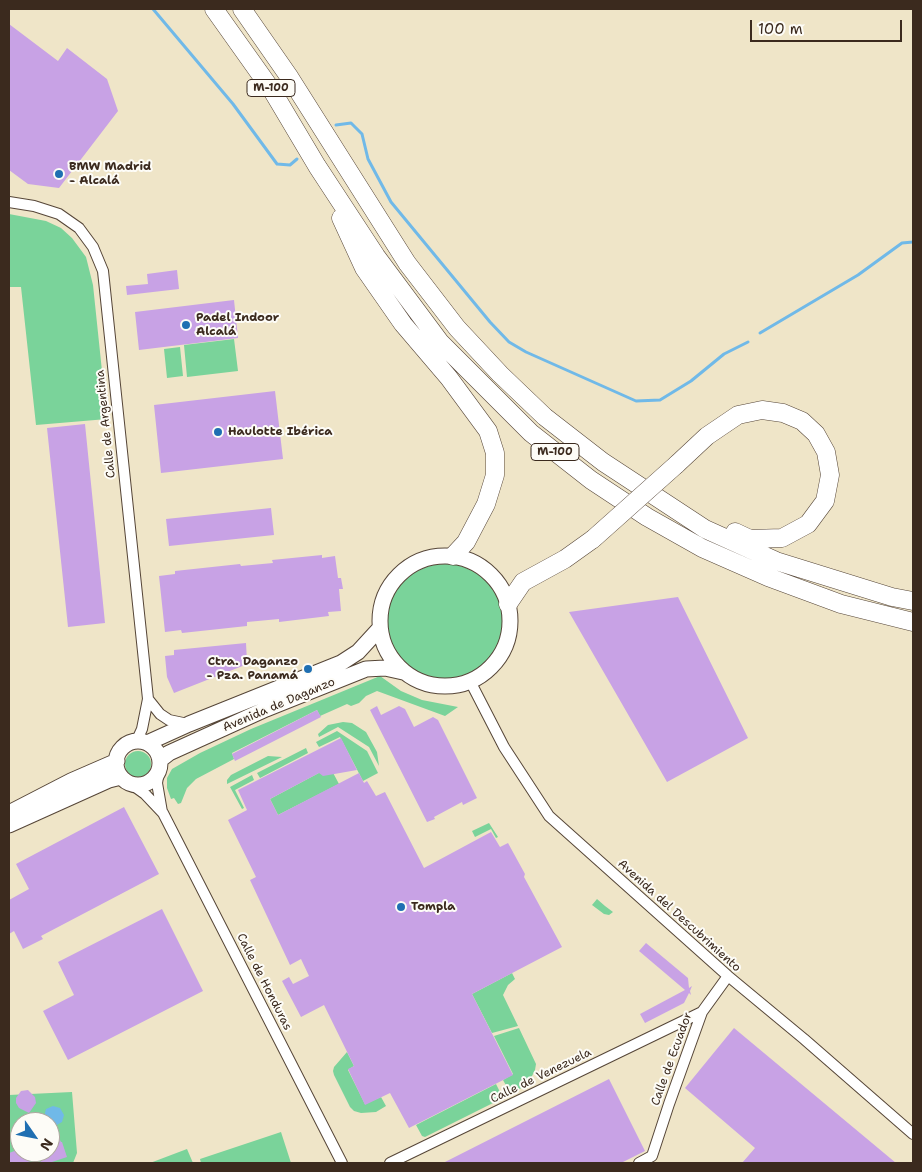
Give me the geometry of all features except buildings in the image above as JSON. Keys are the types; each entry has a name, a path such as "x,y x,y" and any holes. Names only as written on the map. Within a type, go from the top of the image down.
{"highway":[{"name":"M-100","path":"214,9 273,92 317,166 376,256 440,342 531,433 591,480 647,517 702,548 768,577 841,604 913,622"},
{"name":"M-100","path":"242,9 290,78 407,263 457,328 500,374 545,417 603,462 705,529 776,561 892,597 913,601"},
{"path":"317,166 364,268 403,324 449,378 488,431 495,453 494,475 488,497 466,542 453,556"},
{"path":"508,604 523,582 565,559 593,539 707,436 738,415 762,410 783,412 802,422 816,434 826,452 830,475 825,502 808,524 782,538 750,539 662,500"}],"main road":[{"path":"453,556 473,562 490,573 501,588 508,604 510,619 508,638 500,656 487,671 470,682 453,686 435,686 418,681 403,672 392,659 384,644 380,628 381,608 388,590 400,574 415,563 434,557 453,556"},
{"name":"Avenida de Daganzo","path":"141,743 341,663 358,652 380,628"},
{"name":"Avenida de Daganzo","path":"160,766 169,753 266,709 366,669 385,668 403,672"},
{"path":"9,825 109,780 143,785 148,783 157,776 160,766 156,750 141,743 125,746 121,750 117,760 118,772 126,781"},
{"path":"9,813 70,781 117,760"}],"street":[{"name":"Calle de Argentina","path":"9,202 34,206 59,214 79,228 93,247 103,271 148,699 141,743"},
{"name":"Avenida del Descubrimiento","path":"470,682 504,747 549,816 728,976 913,1134"},
{"path":"148,699 160,714 169,720 189,724"},
{"name":"Calle de Honduras","path":"160,766 157,783 162,813"},
{"name":"Calle de Honduras","path":"126,781 145,794 162,813 342,1163"},
{"name":"Calle de Ecuador","path":"639,1163 652,1156 668,1104 702,1012 728,976"},
{"name":"Calle de Venezuela","path":"390,1163 702,1012"}],"green space":[{"path":"9,214 46,221 61,228 72,238 86,257 93,285 107,419 36,425 21,287 9,287"},
{"path":"234,339 238,371 187,377 184,345"},
{"path":"180,347 183,376 167,378 164,349"},
{"path":"445,564 467,569 486,581 498,600 503,622 498,644 486,663 467,675 445,680 423,675 404,663 392,644 387,622 392,600 404,581 423,569"},
{"path":"380,676 401,691 422,700 458,707 445,716 377,691 366,696 359,703 351,706 347,704 320,716 317,710 232,753 234,759 196,779 187,788 181,803 178,804 174,798 171,799 167,788 167,778 172,769 200,753 251,729"},
{"path":"343,722 352,723 366,732 377,752 379,766 369,747 338,727 319,737 318,734 328,725"},
{"path":"337,731 367,751 378,773 363,781 340,737 319,747 316,742"},
{"path":"306,748 308,753 260,778 257,773"},
{"path":"138,751 147,755 151,764 147,773 138,777 129,773 125,764 129,755"},
{"path":"268,756 282,757 227,784 227,780 231,775"},
{"path":"330,767 339,784 278,815 270,799"},
{"path":"252,775 254,780 235,790 244,808 242,809 230,787"},
{"path":"489,823 498,837 496,838 491,829 475,837 472,831"},
{"path":"597,899 613,912 609,915 604,914 592,905"},
{"path":"512,973 515,979 508,985 503,995 518,1026 492,1033 472,994"},
{"path":"519,1028 536,1064 527,1086 514,1091 508,1089 503,1080 513,1074 494,1036"},
{"path":"347,1052 354,1066 348,1070 365,1104 381,1097 386,1106 376,1112 361,1113 354,1111 350,1107 334,1075 334,1067"},
{"path":"496,1084 500,1092 499,1100 425,1137 422,1136 416,1125"},
{"path":"72,1092 77,1153 73,1163 9,1163 9,1095"},
{"path":"281,1132 291,1163 201,1163 200,1159"},
{"path":"187,1149 193,1163 150,1163"}],"water":[{"path":"53,1106 60,1108 64,1115 62,1122 60,1123 60,1112 45,1112 46,1109"}],"waterway":[{"path":"153,9 233,104 277,164 290,165 297,159"},
{"path":"336,125 351,123 362,134 368,159 391,202 490,322 509,342 526,352 636,401 660,400 691,381 724,354 748,342"},
{"path":"760,333 858,275 902,243 913,242"}],"place":[{"name":"BMW Madrid - Alcalá","path":"59,174"},
{"name":"Padel Indoor Alcalá","path":"186,325"},
{"name":"Haulotte Ibérica","path":"218,432"},
{"name":"Ctra. Daganzo - Pza. Panamá","path":"308,669"},
{"name":"Tompla","path":"401,907"}]}
